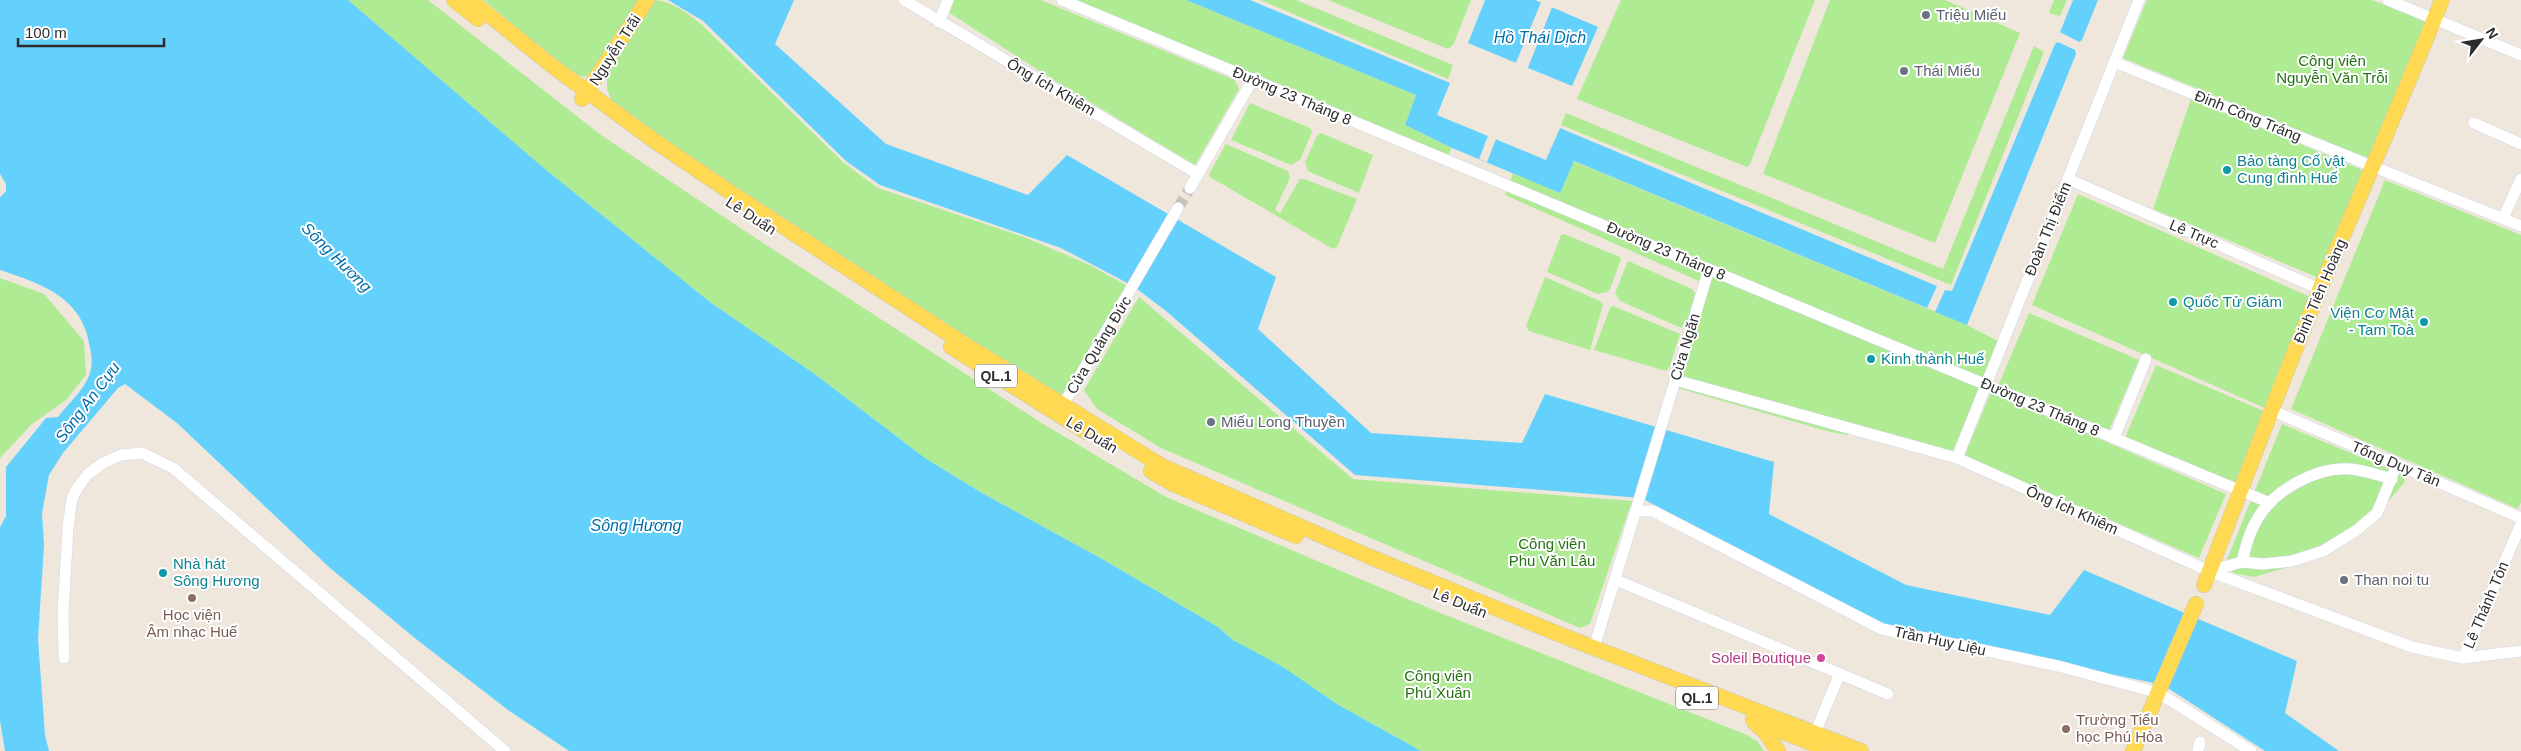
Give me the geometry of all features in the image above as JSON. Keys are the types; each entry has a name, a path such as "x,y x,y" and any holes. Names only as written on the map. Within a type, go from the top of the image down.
{"main road":[{"name":"Lê Duẩn","path":"454,0 585,95 1060,410 1184,478 1593,652 1746,716 1805,738"},
{"name":"Lê Duẩn","path":"470,0 585,95"},
{"name":"Nguyễn Trãi","path":"585,95 647,0"},
{"name":"Đinh Tiên Hoàng","path":"2207,578 2239,490 2320,289 2374,167 2442,0"},
{"path":"2133,751 2196,604"},
{"name":"Lê Duẩn","path":"1593,652 1805,738"},
{"name":"QL.1","path":"1746,716 1765,732 1778,751"},
{"path":"1805,738 1832,751"},
{"path":"1805,738 1861,751"}],"street":[{"name":"Ông Ích Khiêm","path":"904,0 1198,174"},
{"path":"939,22 948,0"},
{"name":"Đường 23 Tháng 8","path":"1062,0 2270,503"},
{"name":"Đoàn Thị Điểm","path":"1957,458 2139,0"},
{"path":"2388,0 2521,55"},
{"name":"Đinh Công Tráng","path":"2114,62 2521,226"},
{"path":"1190,188 1253,79"},
{"path":"2474,123 2521,144"},
{"name":"Lê Trực","path":"2068,179 2320,289"},
{"path":"2503,218 2521,180"},
{"name":"Cửa Quảng Đức","path":"1060,410 1178,208"},
{"name":"Cửa Ngăn","path":"1638,507 1709,269"},
{"path":"2114,438 2146,359"},
{"name":"Ông Ích Khiêm","path":"1675,380 1957,458 2207,578 2412,647 2463,658 2521,651"},
{"name":"Tống Duy Tân","path":"2271,410 2521,518"},
{"path":"64,658 64,577 72,498 88,474 103,463 121,455 142,454 173,468 506,751"},
{"path":"2207,578 2242,562 2263,564 2292,561 2323,551 2357,530 2377,513 2398,464"},
{"path":"2242,562 2251,531 2270,503 2293,486 2335,469 2361,470 2392,479"},
{"path":"1593,652 1638,507"},
{"name":"Trần Huy Liệu","path":"1638,507 1653,511 1882,629 2161,689 2251,751"},
{"name":"Lê Thánh Tôn","path":"2463,658 2521,524"},
{"path":"1616,580 1888,694"},
{"path":"1805,738 1840,673"}],"green space":[{"name":"Công viên Phú Xuân","path":"348,0 428,0 601,135 757,239 1040,422 1166,497 1443,614 1747,735 1757,741 1764,751 1421,751 1337,704 1233,640 1218,627 1104,560 982,493 925,458 816,375 710,302 545,169"},
{"path":"484,0 643,0 594,72 584,77 571,73"},
{"path":"652,0 672,4 700,23 844,163 878,188 1024,237 1090,265 1124,284 1128,289 1065,392 1060,395 1051,393 748,196 613,105 607,89 607,73"},
{"path":"953,0 1041,0 1235,80 1239,89 1195,165 1060,84 948,12"},
{"path":"1062,0 1186,0 1416,95 1405,125 1452,148 1446,160"},
{"path":"1260,0 1296,0 1453,65 1448,79"},
{"path":"1328,0 1471,0 1453,45 1448,49"},
{"path":"1621,0 1815,0 1750,164 1747,167 1577,99"},
{"path":"1830,0 1945,0 2020,33 1935,243 1763,174"},
{"path":"2054,0 2067,0 2060,16 2049,13"},
{"name":"Công viên Nguyễn Văn Trỗi","path":"2147,0 2372,0 2426,22 2369,159 2123,58"},
{"path":"2034,46 2044,52 1951,285 1561,125 1566,113 1943,269"},
{"path":"2191,99 2365,171 2319,278 2153,209"},
{"path":"1250,103 1310,128 1312,132 1300,160 1291,165 1231,140"},
{"path":"1321,133 1373,155 1359,193 1308,171 1305,162 1317,136"},
{"path":"1226,144 1288,171 1290,178 1275,210 1280,213 1300,179 1357,199 1337,247 1333,249 1210,177 1209,174"},
{"path":"1573,161 1967,325 1998,341 1952,453 1846,426 1848,435 1830,432 1667,385 1701,286 1699,281 1505,195 1513,173 1560,193"},
{"name":"Viện Cơ Mật - Tam Toà","path":"2385,180 2521,235 2521,502 2518,509 2291,409"},
{"name":"Quốc Tử Giám","path":"2078,194 2315,299 2267,409 2032,305"},
{"path":"1564,234 1620,257 1621,259 1610,289 1607,292 1598,294 1547,272 1561,235"},
{"path":"1628,261 1692,289 1696,295 1686,328 1679,327 1620,301 1615,293"},
{"path":"1545,277 1600,301 1603,305 1590,350 1529,331 1526,326"},
{"path":"0,278 44,294 84,341 86,375 66,400 32,424 0,458"},
{"name":"Công viên Phu Văn Lâu","path":"1139,297 1353,479 1632,501 1590,624 1580,628 1161,448 1097,409 1084,390"},
{"path":"1613,306 1680,334 1669,368 1666,371 1594,350 1610,308"},
{"path":"2029,313 2139,360 2108,433 1998,386"},
{"path":"2156,365 2266,412 2235,485 2125,438"},
{"path":"1991,392 2226,494 2199,558 1964,457"},
{"path":"2282,424 2403,475 2405,482 2384,506 2295,565 2254,577 2233,573 2226,562"}],"water":[{"name":"Sông Hương","path":"0,0 348,0 545,169 710,302 816,375 925,458 982,493 1104,560 1218,627 1233,640 1283,667 1337,704 1421,751 569,751 508,710 416,639 330,568 177,423 125,384 118,388 63,453 49,475 42,513 44,545 38,639 45,735 49,751 5,751 0,721 0,527 6,516 6,467 46,418 58,417 78,393 88,378 92,363 86,331 79,316 70,305 45,287 0,270 0,197 6,191 6,184 0,174"},
{"path":"668,0 794,0 775,44 886,144 1028,195 1067,155 1276,277 1258,329 1371,433 1522,443 1545,394 1774,462 1769,514 1906,585 2050,615 2084,570 2297,661 2285,713 2339,751 2265,751 2163,685 1892,628 1641,498 1355,475 1166,311 1133,286 1061,248 880,185 846,161 703,21"},
{"path":"1186,0 1250,0 1450,83 1437,115 1546,160 1560,128 1937,286 1927,308 1574,161 1560,193 1452,148 1405,125 1416,95"},
{"name":"Hồ Thái Dịch","path":"1485,0 1535,0 1598,27 1572,86 1468,43"},
{"path":"2073,0 2098,0 2082,40 2079,42 2060,32"},
{"path":"2058,42 2075,50 2076,54 1967,325 1935,312 1945,290 1952,291 2055,44"}],"pier":[{"path":"1542,0 1553,5 1527,70 1515,65"},
{"path":"1488,136 1496,139 1487,162 1479,159"}],"tunnel":[{"path":"1178,208 1190,188"}],"place":[{"name":"Triệu Miếu","path":"1926,15"},
{"name":"Thái Miếu","path":"1904,71"},
{"name":"Bảo tàng Cổ vật Cung đình Huế","path":"2227,170"},
{"name":"Quốc Tử Giám","path":"2173,302"},
{"name":"Viện Cơ Mật - Tam Toà","path":"2424,322"},
{"name":"Kinh thành Huế","path":"1871,359"},
{"name":"Miếu Long Thuyền","path":"1211,422"},
{"name":"Nhà hát Sông Hương","path":"163,573"},
{"name":"Than noi tu","path":"2344,580"},
{"name":"Học viện Âm nhạc Huế","path":"192,598"},
{"name":"Soleil Boutique","path":"1821,658"},
{"name":"Trường Tiểu học Phú Hòa","path":"2066,729"}],"water label":[{"name":"Sông An Cựu","path":"87,402"}]}
